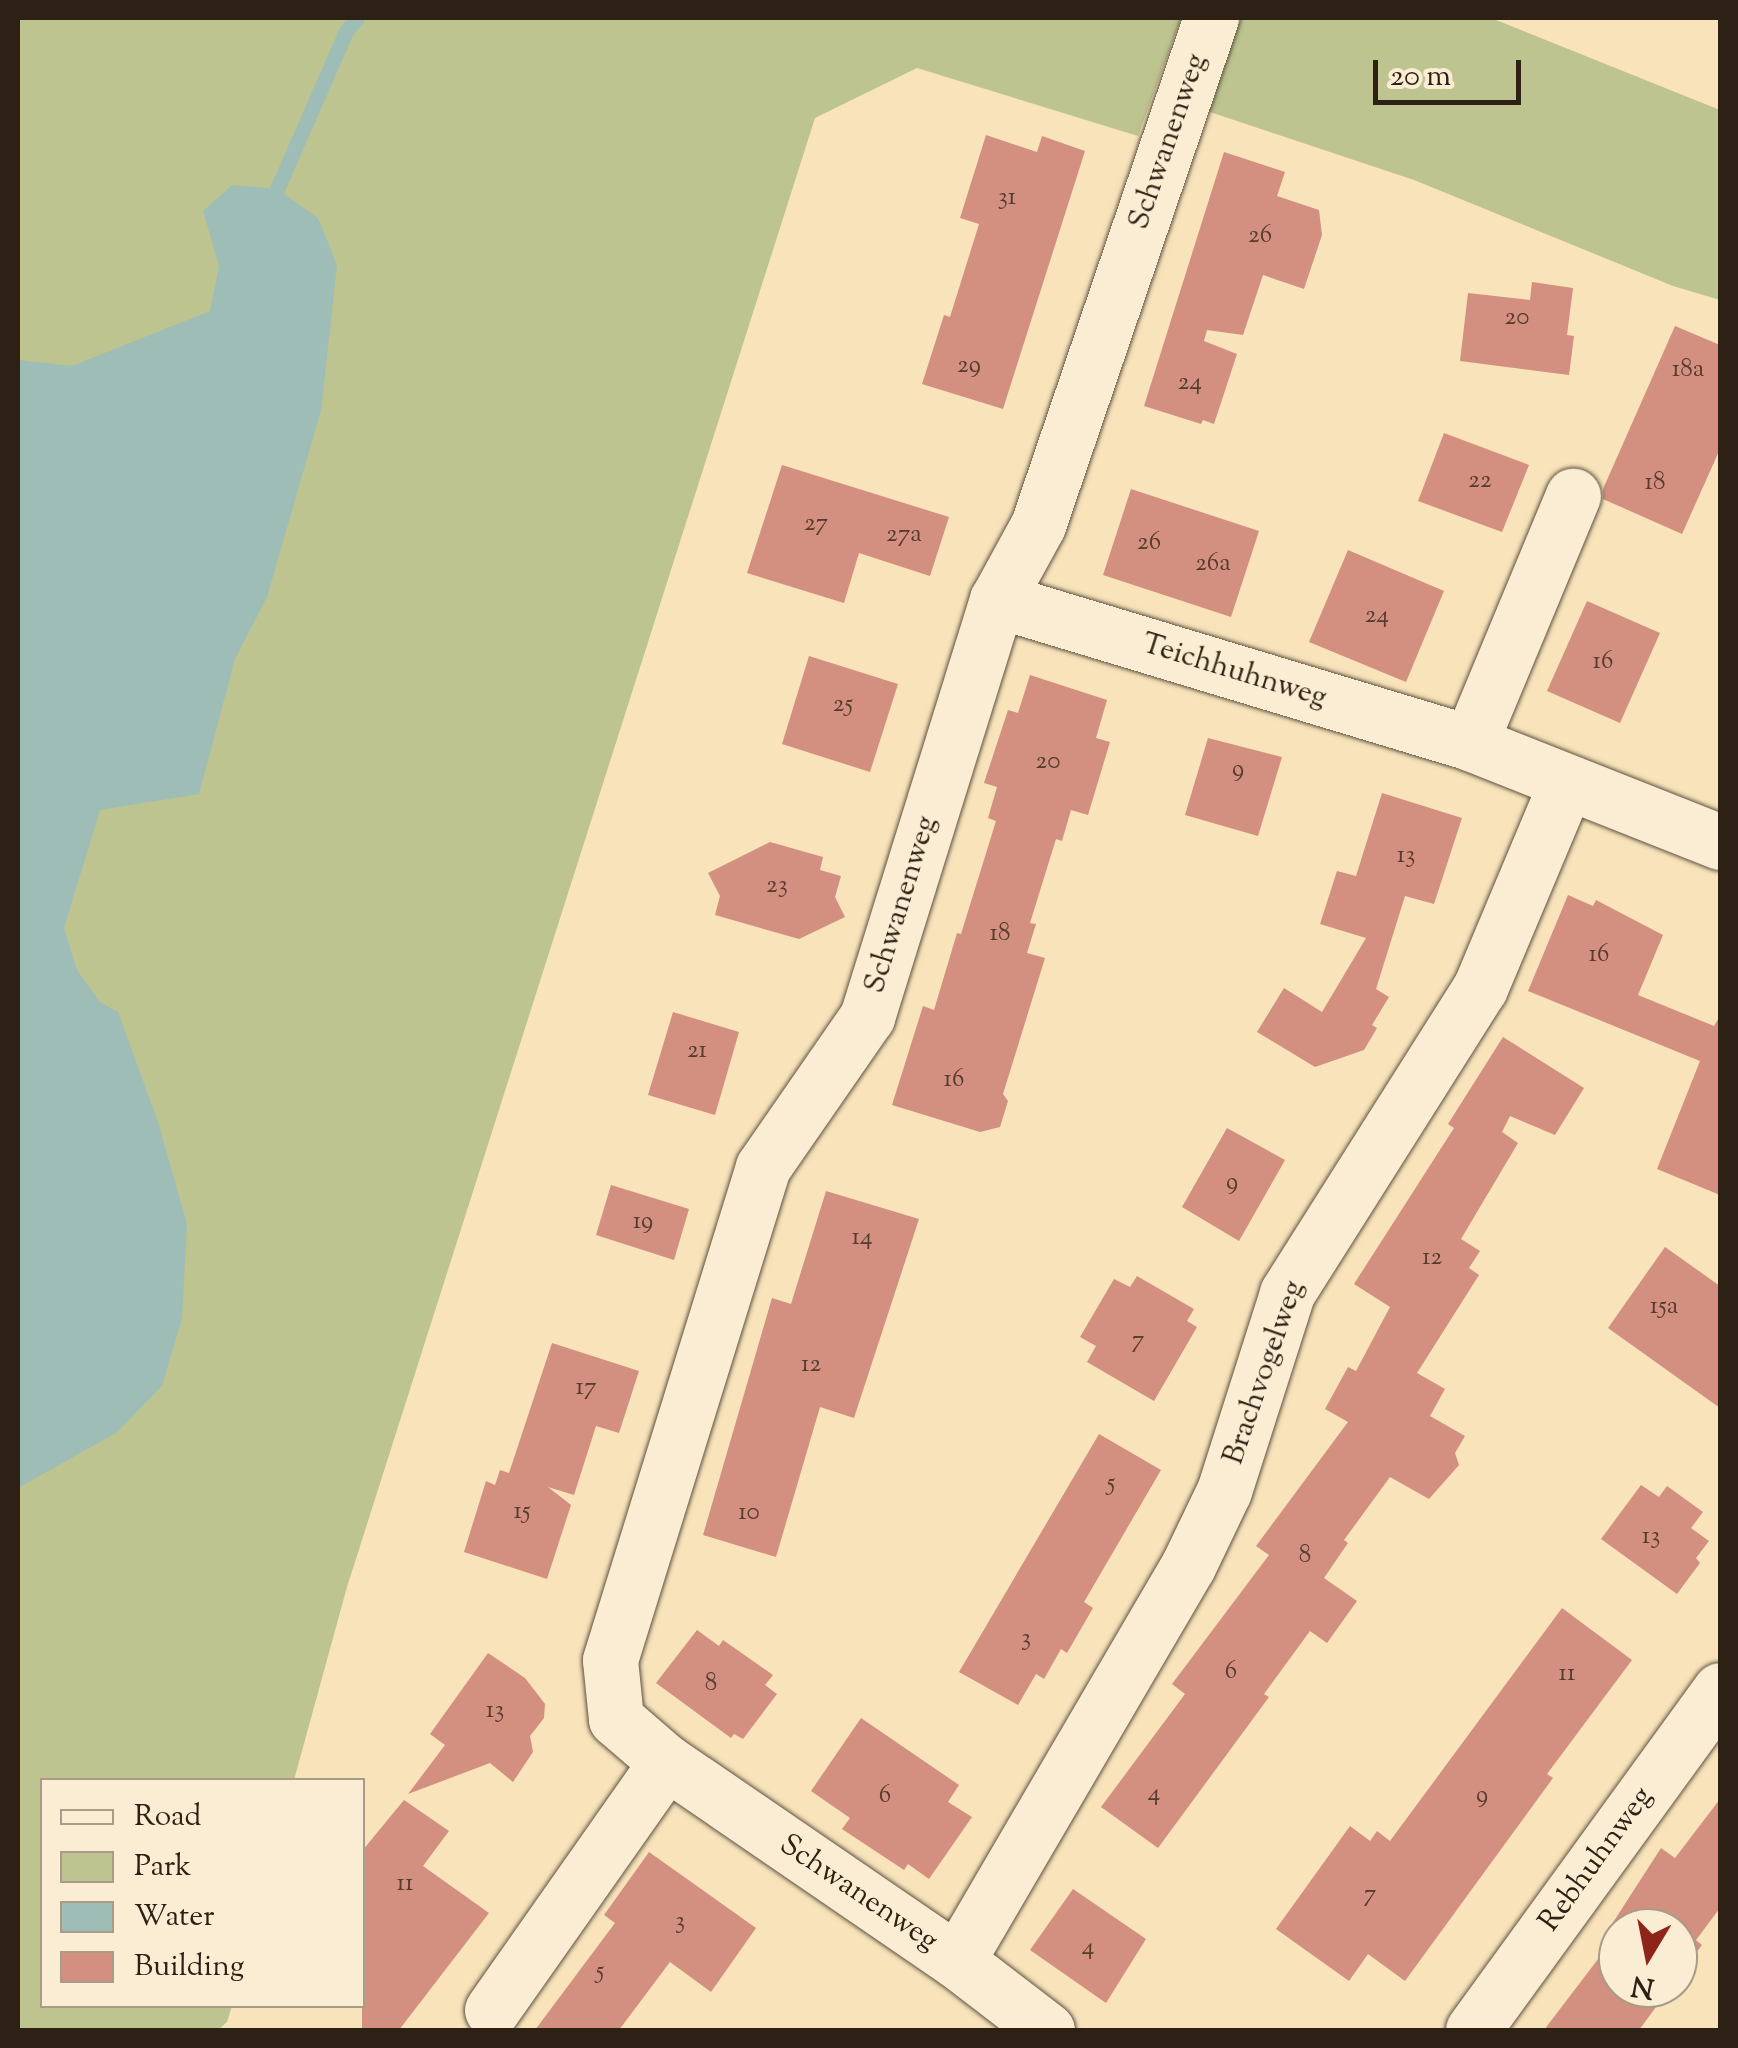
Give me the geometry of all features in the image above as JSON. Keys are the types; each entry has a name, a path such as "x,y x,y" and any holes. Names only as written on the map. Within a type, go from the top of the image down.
{"street":[{"name":"Schwanenweg","path":"1047,2030 957,1961 666,1762 616,1719 610,1660 763,1167 867,1016 998,600 1038,525 1211,18"},
{"path":"1470,743 1574,496"},
{"name":"Teichhuhnweg","path":"998,600 1470,743 1720,842"},
{"name":"Brachvogelweg","path":"957,1961 1188,1566 1224,1491 1287,1294 1480,988 1566,783"},
{"name":"Rebhuhnweg","path":"1472,2030 1720,1690"},
{"path":"492,2010 666,1762"}],"green space":[{"path":"18,18 1181,18 1138,136 917,68 815,118 347,1587 295,1778 40,1778 40,2008 231,2008 227,2022 218,2030 18,2030"},
{"path":"1233,18 1491,18 1720,110 1720,300 1673,286 1414,180 1204,110"}],"water":[{"path":"232,185 277,189 318,218 337,265 321,410 267,597 235,659 199,794 100,810 64,928 77,970 100,1002 118,1012 158,1122 187,1224 182,1318 162,1386 116,1433 18,1488 18,360 72,366 210,311 219,266 203,211"}],"building":[{"path":"986,135 1037,152 1042,136 1085,151 1003,409 922,384 944,315 950,317 979,224 960,218"},
{"path":"1224,152 1285,172 1277,196 1319,210 1322,235 1304,289 1263,275 1243,335 1207,330 1204,341 1237,354 1214,424 1203,420 1201,424 1144,406"},
{"path":"1532,282 1573,288 1567,335 1574,336 1569,375 1460,361 1468,293 1530,300"},
{"path":"1675,326 1720,345 1720,449 1682,534 1603,499 1603,489"},
{"path":"1444,433 1529,465 1502,532 1418,501"},
{"path":"782,465 949,517 930,576 859,553 844,603 747,573"},
{"path":"1131,489 1259,531 1231,617 1103,575"},
{"path":"1348,550 1444,591 1406,682 1309,642"},
{"path":"1587,601 1660,633 1620,723 1547,691"},
{"path":"809,656 898,684 870,772 782,744"},
{"path":"1030,675 1107,700 1096,738 1110,742 1088,815 1071,810 1062,841 1056,839 1030,923 1036,924 1027,953 1045,958 1003,1094 1008,1101 1000,1127 980,1132 892,1105 923,1006 934,1010 957,933 961,934 996,821 988,818 997,787 984,783 1008,710 1018,713"},
{"path":"1208,738 1282,757 1258,836 1185,815"},
{"path":"1382,793 1462,818 1434,904 1405,896 1376,989 1389,997 1372,1025 1377,1028 1364,1050 1315,1067 1257,1032 1284,988 1322,1012 1366,938 1320,924 1337,871 1356,876"},
{"path":"770,842 823,857 820,870 841,876 835,897 845,917 799,939 715,915 720,896 708,873"},
{"path":"1568,895 1593,906 1596,900 1663,935 1638,995 1714,1026 1720,1016 1720,1195 1657,1169 1700,1061 1528,991"},
{"path":"673,1012 739,1032 715,1115 648,1095"},
{"path":"1503,1037 1584,1088 1555,1135 1510,1116 1502,1132 1518,1143 1461,1239 1480,1251 1469,1268 1479,1275 1417,1373 1445,1389 1430,1416 1465,1436 1455,1453 1459,1465 1429,1499 1390,1477 1344,1540 1348,1543 1324,1578 1357,1601 1327,1643 1310,1631 1264,1694 1269,1697 1158,1848 1101,1807 1185,1694 1172,1684 1269,1555 1256,1546 1348,1422 1325,1409 1348,1367 1356,1371 1390,1307 1354,1284 1454,1128 1448,1124"},
{"path":"1227,1128 1285,1160 1239,1241 1182,1207"},
{"path":"611,1185 689,1209 674,1260 596,1235"},
{"path":"826,1191 919,1219 854,1418 820,1407 776,1557 703,1535 772,1298 791,1304"},
{"path":"1665,1247 1720,1286 1720,1408 1608,1328"},
{"path":"1137,1276 1194,1309 1187,1321 1197,1327 1154,1401 1087,1362 1096,1346 1080,1337 1114,1279 1130,1287"},
{"path":"552,1343 639,1371 619,1433 596,1426 574,1495 548,1487 571,1505 547,1579 464,1552 486,1481 495,1485 500,1470 509,1473"},
{"path":"1099,1434 1161,1470 1084,1602 1093,1608 1067,1653 1061,1649 1044,1679 1036,1674 1018,1705 959,1672"},
{"path":"1641,1485 1659,1497 1667,1486 1703,1512 1691,1528 1709,1541 1696,1558 1700,1563 1677,1594 1601,1539"},
{"path":"1562,1608 1632,1660 1547,1774 1553,1778 1405,1981 1368,1954 1349,1981 1276,1929 1350,1826 1370,1841 1377,1831 1390,1841"},
{"path":"697,1630 719,1646 723,1640 773,1675 765,1685 777,1694 743,1739 734,1734 731,1738 656,1683"},
{"path":"488,1653 525,1678 545,1704 544,1718 530,1736 533,1752 513,1782 490,1763 408,1794 445,1745 430,1734"},
{"path":"861,1718 959,1785 948,1802 972,1817 929,1879 908,1864 904,1870 842,1829 850,1818 811,1791"},
{"path":"1720,1799 1720,1908 1698,1937 1698,1908 1622,1908 1661,1848 1675,1858"},
{"path":"404,1800 449,1831 423,1866 489,1913 399,2030 362,2030 365,1847"},
{"path":"649,1852 756,1928 711,1992 670,1962 619,2030 535,2030 615,1923 604,1915"},
{"path":"1073,1889 1146,1939 1106,2003 1030,1950"},
{"path":"1598,1959 1598,2008 1655,2008 1639,2030 1544,2030"}],"waterway":[{"path":"277,189 346,31 357,18"}]}
